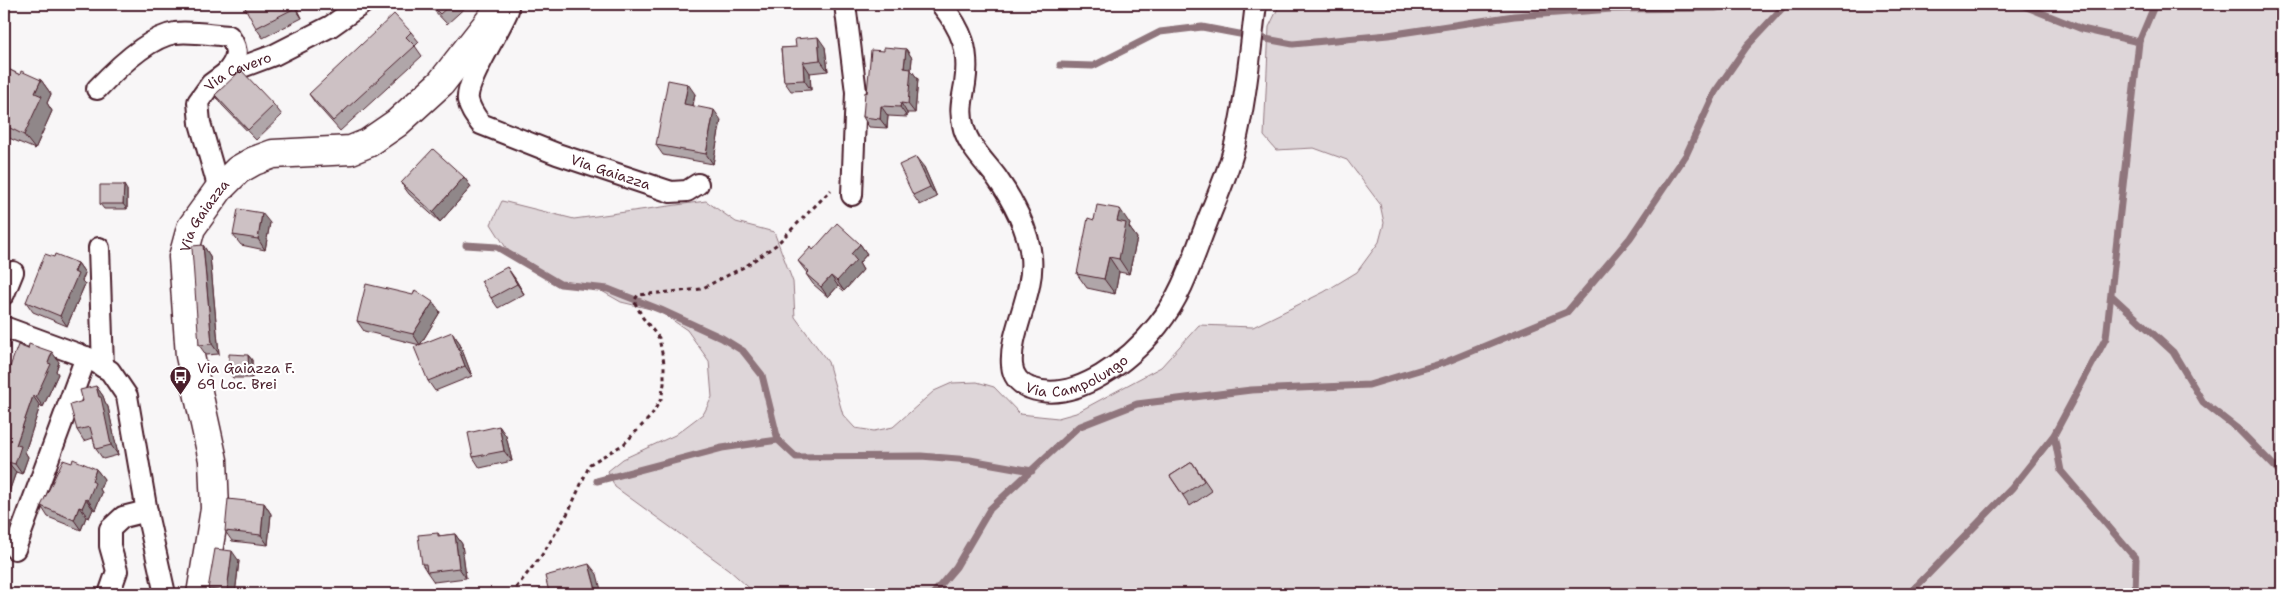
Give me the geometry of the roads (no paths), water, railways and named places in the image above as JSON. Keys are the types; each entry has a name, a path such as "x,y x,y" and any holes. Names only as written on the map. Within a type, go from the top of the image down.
{"main road":[{"name":"Via Gaiazza","path":"201,594 215,509 213,460 190,356 183,257 191,228 219,189 238,170 274,154 351,150 368,143 397,123 441,83 503,4"}],"street":[{"name":"Via Cavero","path":"219,189 200,123 198,102 211,84 226,74 274,55 331,26 362,4"},
{"name":"Via Gaiazza","path":"509,4 503,22 470,84 468,98 472,113 481,124 558,154 670,192 687,191 698,184"},
{"path":"845,4 856,92 852,195"},
{"name":"Via Campolungo","path":"941,4 953,18 965,43 965,83 960,108 965,131 974,149 998,181 1016,212 1026,234 1032,259 1026,301 1011,362 1013,373 1019,382 1044,392 1066,389 1092,381 1118,364 1148,338 1175,302 1188,274 1233,152 1243,109 1256,4"},
{"path":"97,89 111,73 158,37 176,33 229,36 236,46 236,60 226,74"},
{"path":"15,549 95,362 99,248"},
{"path":"4,294 13,272"},
{"path":"4,327 95,362 110,371 127,396 147,511 165,594"},
{"path":"109,594 117,571 110,546 110,528 123,517 147,511"}],"waterway":[{"path":"1060,65 1093,66 1160,32 1202,27 1293,44 1388,35 1514,16 1612,9 1715,8 1744,4"},
{"path":"933,594 956,567 990,509 1078,427 1137,404 1251,390 1369,385 1446,362 1567,312 1630,238 1686,155 1715,92 1747,46 1786,4"},
{"path":"2019,4 2082,29 2139,42"},
{"path":"1909,594 2012,488 2054,435 2106,338 2139,42 2155,4"},
{"path":"466,245 497,247 560,284 608,289 661,310 722,338 743,351 762,375 778,440 796,457 921,456 970,460 1032,471"},
{"path":"2111,295 2173,352 2203,402 2239,430 2282,474"},
{"path":"2054,435 2061,471 2136,559 2135,594"},
{"path":"597,481 722,448 778,440"}],"place":[{"name":"Via Gaiazza F. 69 Loc. Brei","path":"181,395"}]}
